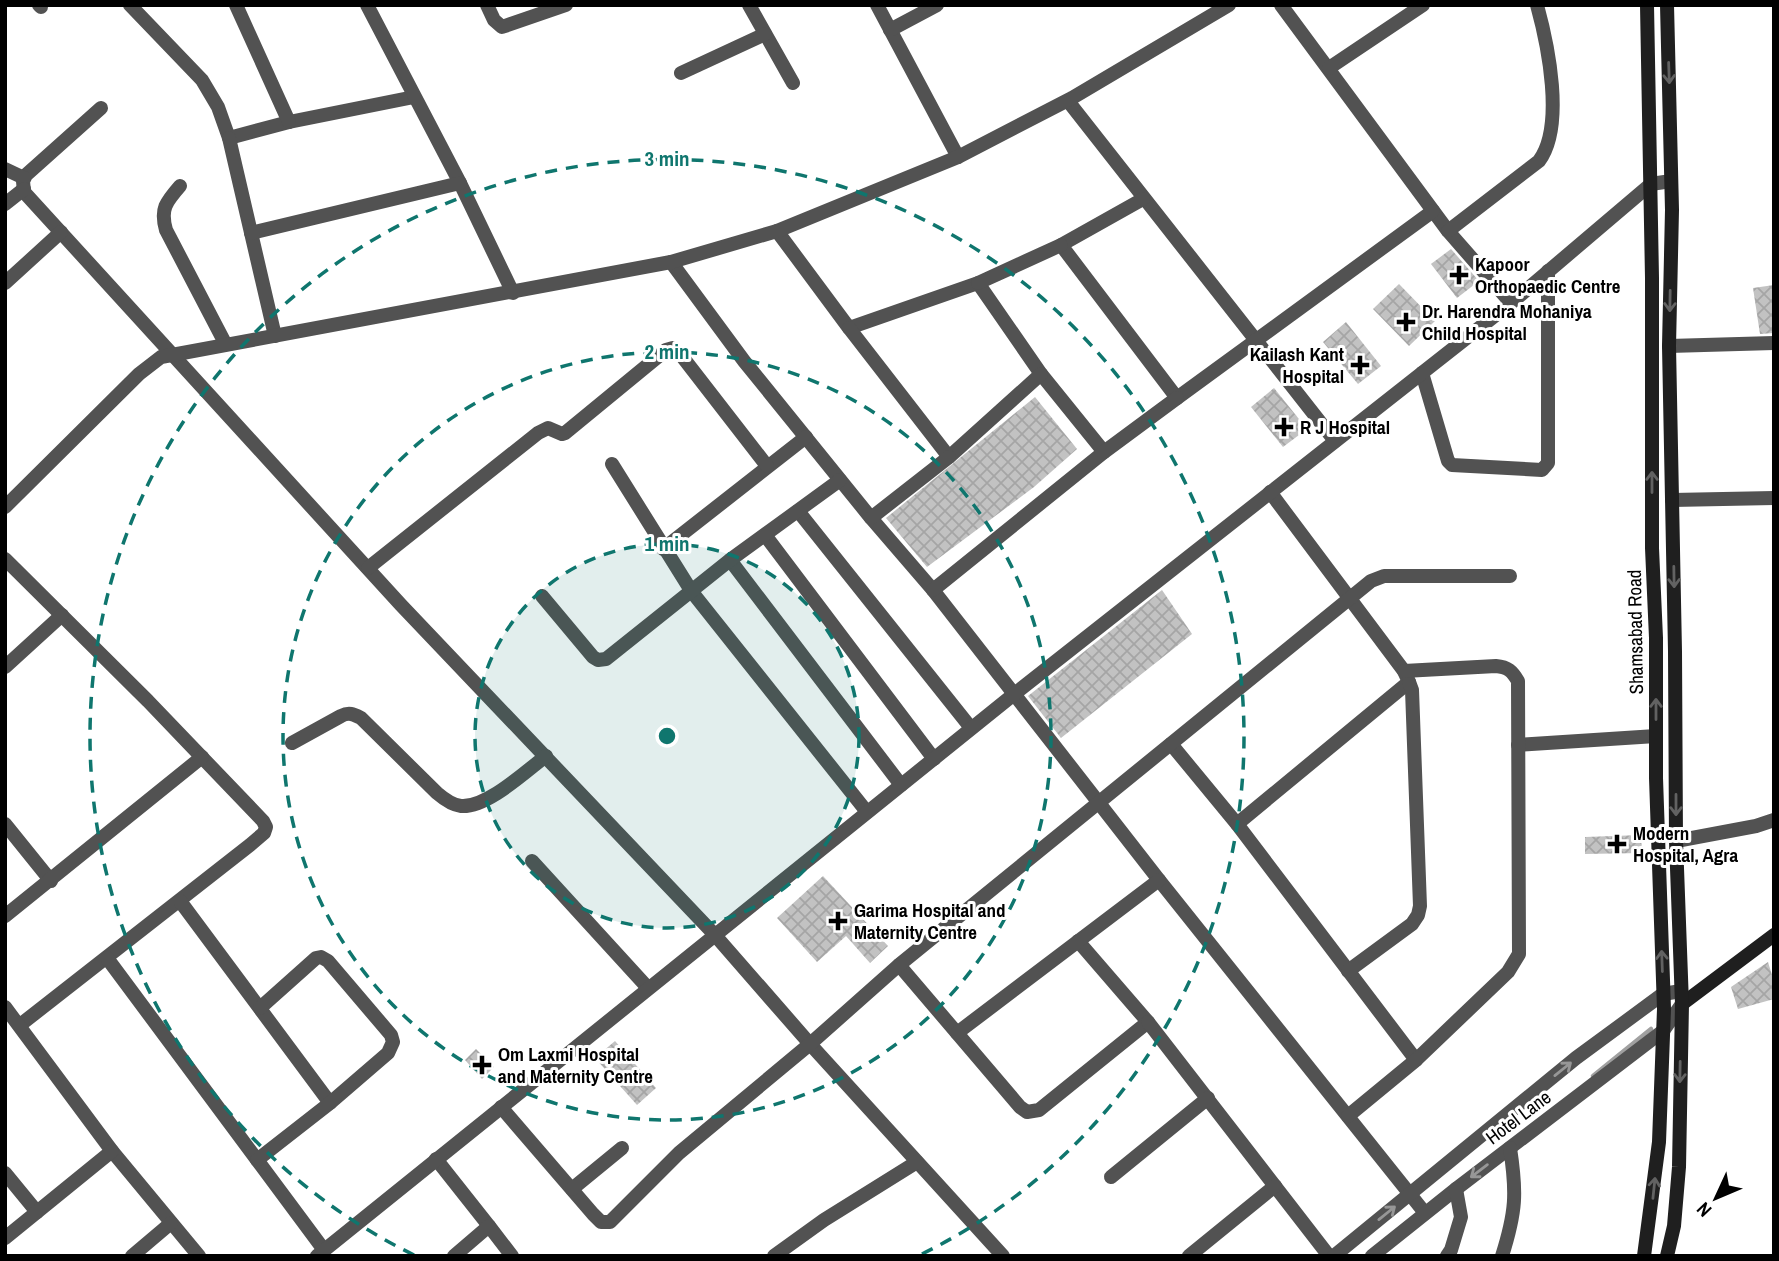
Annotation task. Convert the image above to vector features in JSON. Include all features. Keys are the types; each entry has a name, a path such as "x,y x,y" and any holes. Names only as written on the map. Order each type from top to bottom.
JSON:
{"main road":[{"name":"Shamsabad Road","path":"1644,1256 1659,1142 1664,1031 1652,548 1651,184 1647,5"},
{"name":"Shamsabad Road","path":"1667,5 1671,181 1669,346 1676,841 1681,998 1679,1167 1674,1226 1667,1256"},
{"path":"1681,998 1774,935"}],"street":[{"path":"131,5 202,80 218,107 229,138 275,336"},
{"path":"236,5 289,122"},
{"path":"367,5 460,183 513,293"},
{"path":"487,5 494,20 502,27 566,5"},
{"path":"749,5 793,83"},
{"path":"877,5 958,158"},
{"path":"890,30 937,5"},
{"path":"5,507 139,374 161,357 671,262 777,231 958,158 1068,101 1229,5"},
{"path":"1282,5 1448,231 1511,303"},
{"path":"1328,68 1423,5"},
{"path":"1448,231 1539,160 1546,151 1552,128 1549,50 1537,5"},
{"path":"681,73 765,34"},
{"path":"229,138 289,122 414,97"},
{"path":"1068,101 1335,442"},
{"path":"5,204 101,108"},
{"path":"5,169 24,183 61,232 368,568 714,934 1003,1256"},
{"path":"107,958 257,1160 321,1253 971,728 1511,303 1651,184 1671,181"},
{"path":"251,233 460,183"},
{"path":"180,186 165,203 163,219 166,230 225,343"},
{"path":"849,328 978,283 1061,245 1143,199"},
{"path":"933,590 1104,452 1433,211"},
{"path":"777,231 948,457"},
{"path":"5,283 61,232"},
{"path":"1061,245 1177,398"},
{"path":"671,262 744,361 933,590 1098,803 1418,1203"},
{"path":"1422,373 1448,461 1452,465 1542,470 1546,468 1548,271"},
{"path":"978,283 1041,374 1104,452"},
{"path":"1669,346 1774,343"},
{"path":"368,568 538,433 548,428 562,434 666,350 673,348 767,466"},
{"path":"871,518 948,457 1041,374"},
{"path":"663,549 806,437"},
{"path":"612,464 692,592 867,812"},
{"path":"542,596 593,657 602,660 730,560 840,480"},
{"path":"1270,492 1407,677 1412,703 1420,906 1418,915 1412,924 1348,971"},
{"path":"1672,500 1774,498"},
{"path":"798,511 971,728"},
{"path":"765,535 934,759"},
{"path":"5,559 202,757 266,827 258,838 180,901 20,1025"},
{"path":"730,560 901,785"},
{"path":"501,1107 601,1222 610,1222 678,1153 810,1044 899,965 1371,581 1384,576 1510,576"},
{"path":"5,667 62,615"},
{"path":"1237,824 1407,677 1506,667 1518,681 1518,954 1508,972 1416,1060 1348,1116"},
{"path":"292,743 347,713 354,714 437,793 448,802 461,806 486,800 546,756"},
{"path":"1518,745 1656,736"},
{"path":"1171,744 1237,824 1416,1060"},
{"path":"5,916 202,757"},
{"path":"1676,841 1734,831 1774,820"},
{"path":"5,824 51,881"},
{"path":"532,861 648,988"},
{"path":"957,1033 1159,880"},
{"path":"180,901 330,1103"},
{"path":"1079,941 1148,1022 1332,1256 1418,1203 1576,1058 1664,994 1681,998"},
{"path":"257,1160 330,1103 392,1049 393,1042 391,1035 325,958 321,957 260,1008"},
{"path":"899,965 1020,1107 1033,1112 1039,1110 1148,1022"},
{"name":"Hotel Lane","path":"1372,1256 1418,1203 1456,1189 1664,1031 1681,998"},
{"path":"5,1007 112,1151 199,1256"},
{"path":"1111,1177 1208,1098"},
{"path":"572,1189 622,1148"},
{"path":"1502,1256 1513,1219 1516,1183 1510,1148"},
{"path":"5,1238 112,1151"},
{"path":"436,1159 512,1256"},
{"path":"783,1253 917,1162"},
{"path":"5,1173 37,1212"},
{"path":"1189,1256 1275,1186"},
{"path":"1447,1256 1461,1217 1456,1189"},
{"path":"132,1256 171,1223"},
{"path":"454,1256 489,1226"}],"building":[{"path":"1451,249 1479,281 1457,298 1431,264"},
{"path":"1399,284 1435,321 1409,346 1373,309"},
{"path":"1774,285 1774,333 1760,334 1753,288"},
{"path":"1346,322 1381,366 1358,384 1323,342"},
{"path":"1274,388 1307,429 1283,447 1251,407"},
{"path":"1035,397 1077,449 1034,487 927,567 886,518"},
{"path":"1162,590 1192,634 1061,738 1028,696"},
{"path":"1641,835 1642,853 1585,854 1585,837"},
{"path":"823,876 888,946 870,963 846,936 817,962 777,918"},
{"path":"1768,962 1774,975 1774,999 1738,1009 1731,987"},
{"path":"615,1041 656,1088 637,1105 595,1058"},
{"path":"476,1049 494,1067 482,1079 465,1060"}],"waterway":[{"path":"1593,1076 1651,1029"}],"place":[{"name":"Kapoor Orthopaedic Centre","path":"1459,275"},
{"name":"Dr. Harendra Mohaniya Child Hospital","path":"1406,322"},
{"name":"Kailash Kant Hospital","path":"1360,365"},
{"name":"R J Hospital","path":"1284,427"},
{"name":"Modern Hospital, Agra","path":"1617,844"},
{"name":"Garima Hospital and Maternity Centre","path":"838,921"},
{"name":"Om Laxmi Hospital and Maternity Centre","path":"482,1065"}]}
